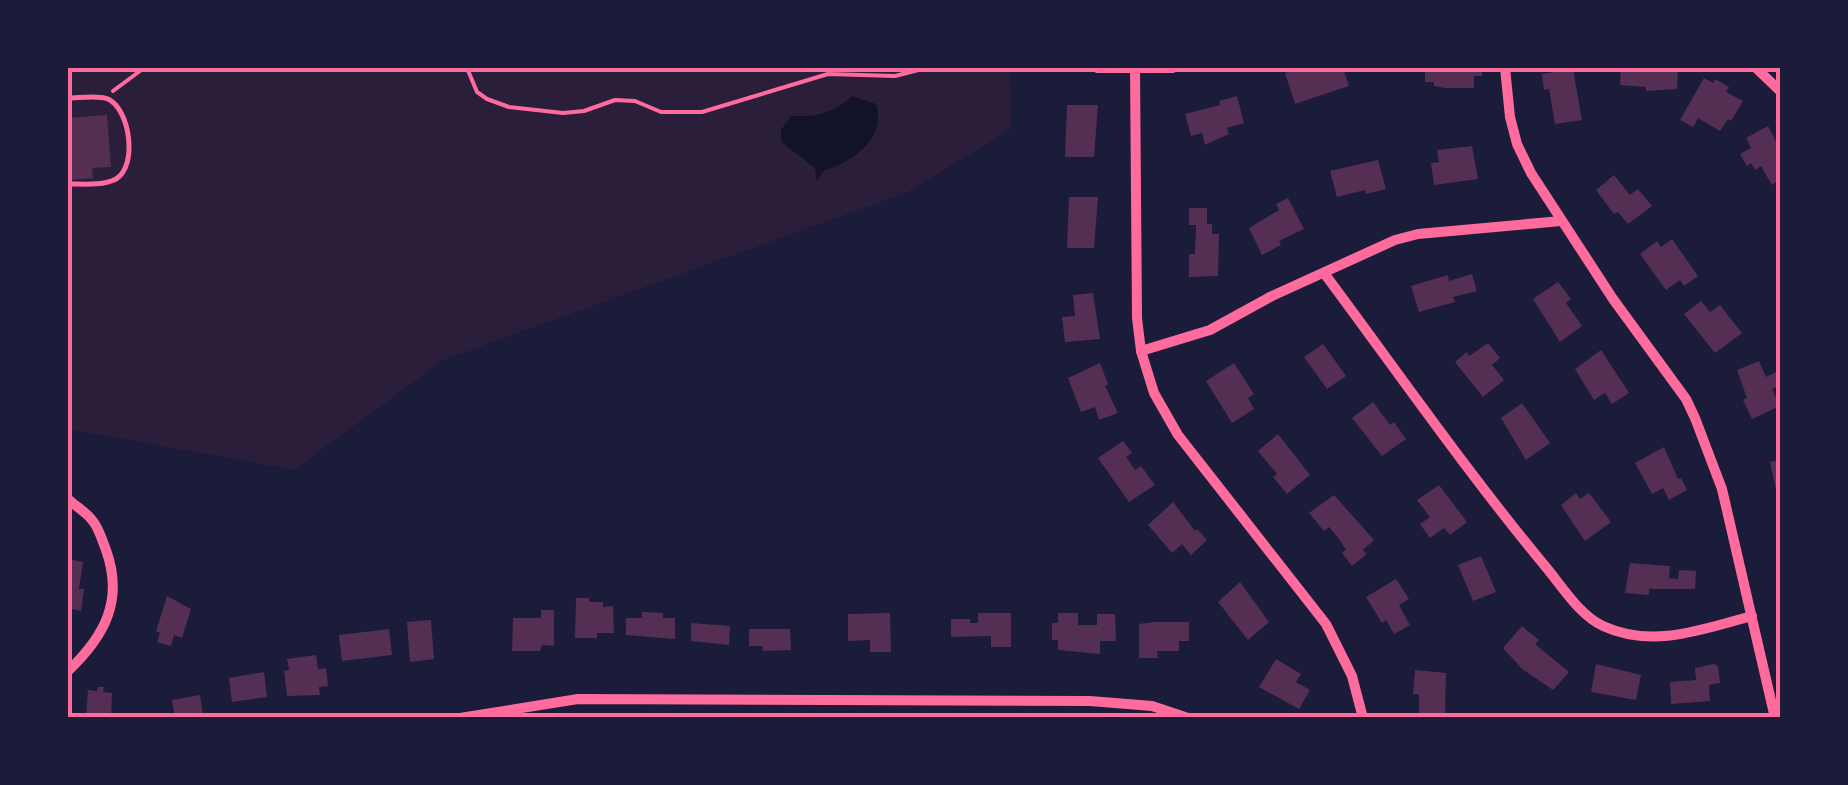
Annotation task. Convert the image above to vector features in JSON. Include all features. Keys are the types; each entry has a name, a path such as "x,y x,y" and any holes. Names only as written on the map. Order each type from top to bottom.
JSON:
{"street":[{"path":"1097,68 1173,68"},
{"path":"1504,68 1517,144 1561,221 1696,418 1722,489 1775,718"},
{"path":"1756,68 1779,87"},
{"path":"1135,69 1136,318 1141,352 1154,392 1178,435 1326,624 1352,676 1363,718"},
{"path":"1141,352 1210,330 1272,296 1396,240 1418,234 1561,221"},
{"path":"1324,272 1525,541 1585,614 1601,626 1634,636 1669,637 1752,616"},
{"path":"68,500 92,520 114,574 105,623 92,648 68,671"},
{"path":"468,717 578,700 1090,702 1152,706 1188,718"}],"lane":[{"path":"68,98 106,98 115,105 126,126 128,149 125,170 115,180 68,184"}],"path":[{"path":"106,98 144,68"},
{"path":"467,68 477,92 486,99 524,110 563,113 584,111 615,100 635,101 661,112 702,112 828,74 895,76 926,68"}],"shaded area":[{"path":"68,68 1010,68 1011,129 908,192 443,360 294,470 68,429"},
{"path":"852,96 876,104 878,117 872,138 845,162 823,171 817,182 815,168 781,142 781,130 791,116 824,113"}],"building":[{"path":"1299,68 1343,68 1349,86 1295,104 1285,73"},
{"path":"1425,68 1482,68 1482,76 1474,76 1474,88 1445,88 1425,82"},
{"path":"1621,68 1678,68 1677,89 1646,91 1646,87 1620,85"},
{"path":"1573,69 1582,120 1555,124 1549,89 1544,90 1542,74"},
{"path":"1704,78 1729,87 1726,92 1743,101 1720,131 1698,118 1693,127 1680,120"},
{"path":"1237,96 1244,123 1227,128 1229,134 1205,145 1202,133 1191,136 1185,114"},
{"path":"1067,105 1098,105 1094,157 1065,157"},
{"path":"107,115 111,167 92,168 93,178 71,180 68,118"},
{"path":"1768,126 1780,149 1780,180 1772,185 1761,166 1755,170 1751,163 1747,166 1740,154 1751,148 1746,138"},
{"path":"1472,146 1478,179 1434,185 1431,163 1439,162 1437,150"},
{"path":"1378,160 1386,189 1337,197 1330,171"},
{"path":"1614,175 1630,195 1638,189 1652,206 1628,224 1618,212 1614,214 1596,190"},
{"path":"1069,197 1098,197 1094,248 1067,248"},
{"path":"1288,198 1304,229 1262,255 1249,228 1279,210 1276,204"},
{"path":"1189,208 1207,208 1207,224 1212,224 1212,234 1219,234 1218,276 1189,277 1189,254 1195,254 1196,225 1189,225"},
{"path":"1672,239 1698,276 1684,286 1680,280 1666,290 1640,254 1657,241 1661,247"},
{"path":"1472,274 1477,291 1419,312 1411,286 1448,275 1449,281"},
{"path":"1558,282 1571,299 1566,303 1582,326 1560,342 1533,299"},
{"path":"1093,293 1100,339 1065,342 1062,317 1075,316 1073,295"},
{"path":"1701,301 1710,312 1720,305 1742,333 1715,353 1684,314"},
{"path":"1488,343 1500,358 1492,365 1504,380 1483,397 1455,362"},
{"path":"1323,344 1346,376 1327,389 1304,357"},
{"path":"1601,350 1629,393 1612,404 1605,393 1594,400 1575,369"},
{"path":"1759,361 1766,377 1776,372 1780,375 1780,385 1772,389 1780,406 1752,419 1743,400 1747,398 1737,370"},
{"path":"1100,363 1108,384 1105,386 1118,413 1099,420 1095,407 1081,412 1068,378"},
{"path":"1234,363 1254,394 1248,398 1254,409 1232,423 1206,381"},
{"path":"1373,402 1406,439 1382,456 1352,418"},
{"path":"1522,403 1550,443 1526,460 1501,418"},
{"path":"1278,434 1310,475 1287,494 1258,451"},
{"path":"1123,441 1132,453 1126,457 1135,470 1141,466 1155,485 1129,502 1098,458"},
{"path":"1664,447 1687,490 1669,500 1663,488 1652,494 1635,463"},
{"path":"1780,460 1780,504 1779,504 1770,462"},
{"path":"1439,485 1467,522 1450,535 1444,528 1430,538 1420,524 1430,517 1417,500"},
{"path":"1576,493 1580,499 1589,493 1611,522 1585,541 1561,505"},
{"path":"1334,495 1374,540 1363,550 1367,554 1352,566 1342,553 1346,550 1339,539 1329,527 1324,531 1309,513"},
{"path":"1173,502 1207,540 1191,555 1182,544 1172,553 1148,525"},
{"path":"1481,556 1496,592 1473,601 1458,565"},
{"path":"68,559 83,562 81,611 68,608"},
{"path":"1630,563 1670,566 1669,578 1678,579 1679,570 1696,571 1695,589 1649,589 1649,595 1625,593"},
{"path":"1396,579 1409,599 1399,605 1410,625 1394,634 1366,597"},
{"path":"1240,582 1269,622 1248,640 1218,602"},
{"path":"167,596 191,609 182,638 174,635 171,646 157,642 160,633 156,631"},
{"path":"576,598 603,602 603,607 613,606 614,633 575,638"},
{"path":"541,610 554,610 554,646 542,645 540,651 512,651 513,618 541,618"},
{"path":"642,612 675,618 675,639 626,635 626,618 642,618"},
{"path":"890,613 891,652 870,652 870,640 848,641 848,614"},
{"path":"978,613 1011,613 1011,647 991,647 991,636 951,637 951,619 978,623"},
{"path":"1058,613 1078,613 1078,625 1097,625 1097,614 1115,614 1116,641 1100,641 1100,654 1058,650 1058,640 1052,640 1052,623 1058,623"},
{"path":"431,620 434,659 410,662 407,622"},
{"path":"1189,622 1189,641 1179,641 1179,651 1157,651 1158,658 1139,658 1139,624"},
{"path":"691,623 730,626 729,645 691,641"},
{"path":"1522,626 1539,640 1535,644 1569,672 1553,690 1522,669 1503,648"},
{"path":"389,629 392,655 342,661 339,635"},
{"path":"749,629 790,629 791,650 763,651 763,646 749,646"},
{"path":"316,655 318,669 326,668 328,686 319,687 320,695 287,696 287,659"},
{"path":"1276,659 1301,674 1296,682 1310,690 1299,709 1259,687"},
{"path":"1596,664 1641,675 1636,700 1591,692"},
{"path":"1718,666 1720,683 1709,685 1710,701 1671,704 1670,682 1696,680 1695,668"},
{"path":"1415,670 1446,673 1445,717 1419,715 1419,694 1413,694"},
{"path":"264,672 267,697 232,702 229,678"},
{"path":"98,687 112,693 111,718 86,718 88,690 97,691"},
{"path":"200,695 203,716 175,718 172,700"}]}
